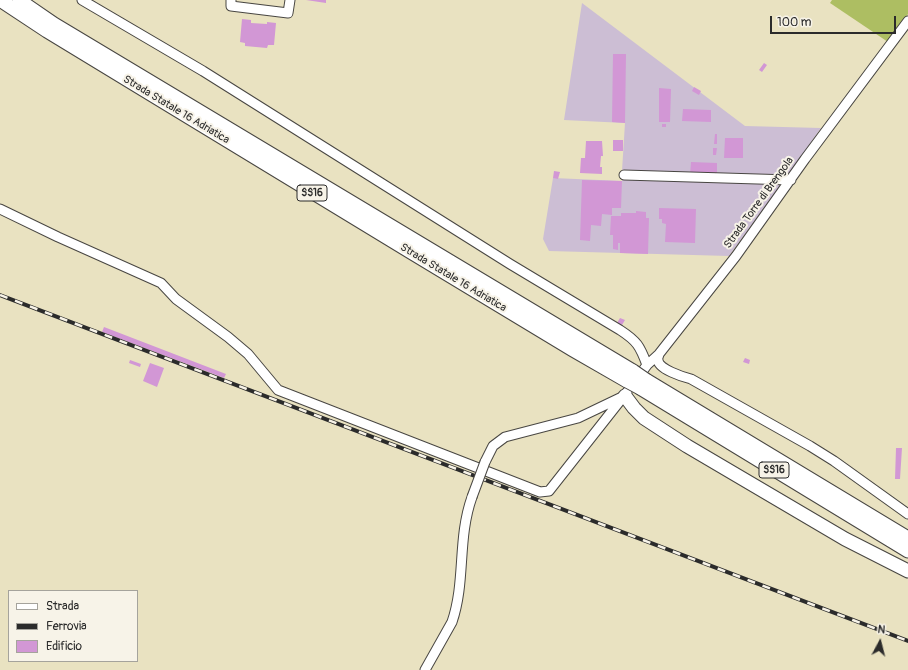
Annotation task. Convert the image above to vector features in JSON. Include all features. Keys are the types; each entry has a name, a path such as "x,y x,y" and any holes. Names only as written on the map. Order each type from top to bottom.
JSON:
{"highway":[{"name":"Strada Statale 16 Adriatica","path":"0,0 47,31 573,350 630,376"},
{"name":"Strada Statale 16 Adriatica","path":"19,0 54,24 643,384 908,551"},
{"name":"Strada Statale 16 Adriatica","path":"643,384 908,538"},
{"path":"625,396 644,418 687,446 845,539 908,571"}],"street":[{"path":"82,0 203,71 510,264 620,330 635,340 642,350 647,365"},
{"path":"231,0 231,6 288,13 290,0"},
{"name":"Strada Torre di Brengola","path":"0,210 161,283 176,299 228,337 248,354 278,390 495,473 540,492 549,491 625,396 647,365 659,354 736,256 908,22"},
{"path":"624,175 791,180"},
{"path":"659,354 659,364 664,368 691,380 810,446 834,461 908,514"},
{"path":"425,670 452,622 455,613 460,591 464,523 485,462 493,446 505,437 578,418 625,396"}],"shaded area":[{"path":"582,3 745,126 821,128 787,177 622,171 625,123 564,120"},
{"path":"622,177 783,182 729,256 549,251 543,239 553,178 622,181"}],"green space":[{"path":"832,0 908,0 908,14 888,42 830,3"}],"building":[{"path":"306,0 326,0 326,3"},
{"path":"242,19 251,20 251,23 276,23 274,45 268,45 267,48 245,46 245,43 240,42"},
{"path":"613,54 626,54 625,123 612,122"},
{"path":"764,63 767,65 762,72 759,70"},
{"path":"694,87 701,91 699,95 692,91"},
{"path":"659,88 671,89 670,122 659,122"},
{"path":"683,109 711,110 711,122 682,121"},
{"path":"662,124 666,124 666,127 662,127"},
{"path":"715,134 717,134 717,144 714,144"},
{"path":"725,138 743,138 743,158 724,158"},
{"path":"613,140 623,140 623,151 613,151"},
{"path":"586,141 602,141 603,156 601,156 600,167 602,167 602,174 580,173 581,158 585,158"},
{"path":"713,148 717,148 716,155 713,155"},
{"path":"691,162 717,163 717,176 690,175"},
{"path":"554,171 560,172 558,179 553,178"},
{"path":"582,180 622,181 621,208 612,208 612,215 602,214 601,226 591,225 590,241 580,240"},
{"path":"659,208 696,209 695,243 665,242 666,224 662,223 662,219 659,219"},
{"path":"636,211 646,212 646,218 649,218 648,254 620,253 620,243 618,243 618,250 613,249 613,235 610,235 611,216 621,216 621,213 636,213"},
{"path":"620,318 625,320 622,325 617,323"},
{"path":"104,327 226,374 224,378 102,332"},
{"path":"745,358 750,360 749,364 743,362"},
{"path":"130,360 141,364 140,367 129,363"},
{"path":"150,363 164,368 157,387 143,381"},
{"path":"896,448 902,448 900,479 895,479"}],"railway":[{"path":"0,295 908,641"}]}
